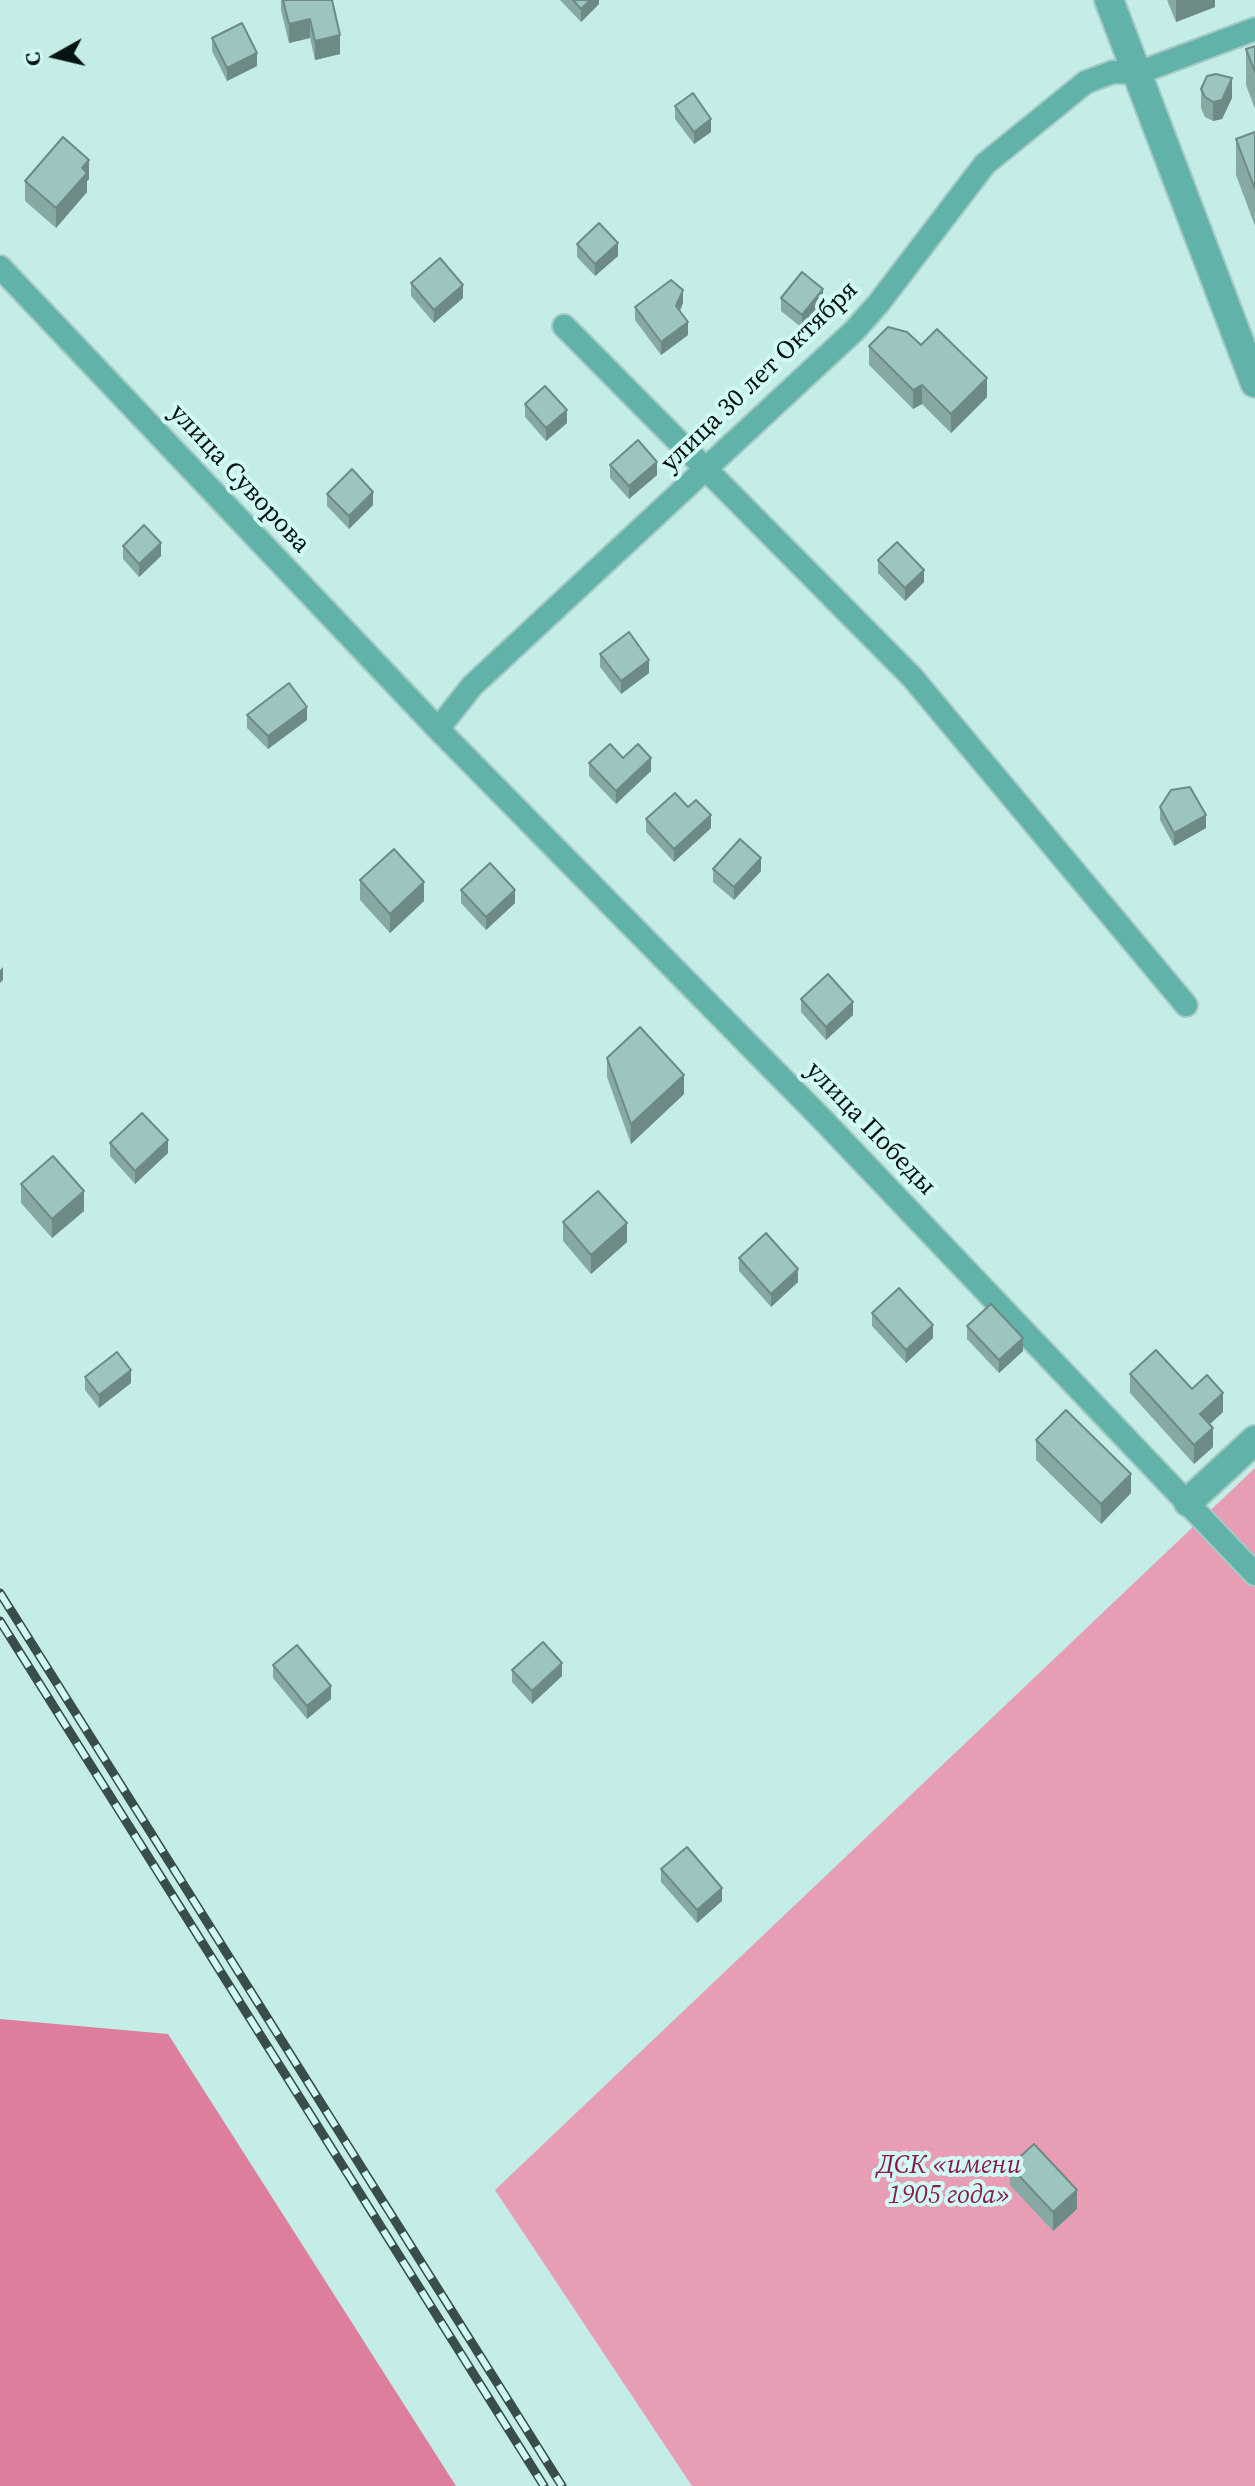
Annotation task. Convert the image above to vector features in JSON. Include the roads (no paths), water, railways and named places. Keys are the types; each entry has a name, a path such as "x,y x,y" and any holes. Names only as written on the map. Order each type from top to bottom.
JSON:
{"street":[{"path":"1109,0 1255,383"},
{"name":"улица 30 лет Октября","path":"438,729 472,686 708,470 878,304 985,164 1086,82 1113,72 1138,73 1255,29"},
{"name":"улица Суворова","path":"0,267 438,729"},
{"path":"564,326 912,677 1186,1005"},
{"name":"улица Победы","path":"438,729 823,1120 1255,1574"},
{"path":"1188,1502 1255,1440"}],"railway":[{"path":"0,1593 562,2486"},
{"path":"0,1621 544,2486"}],"park label":[{"name":"ДСК «имени 1905 года»","path":"949,2181"}]}
